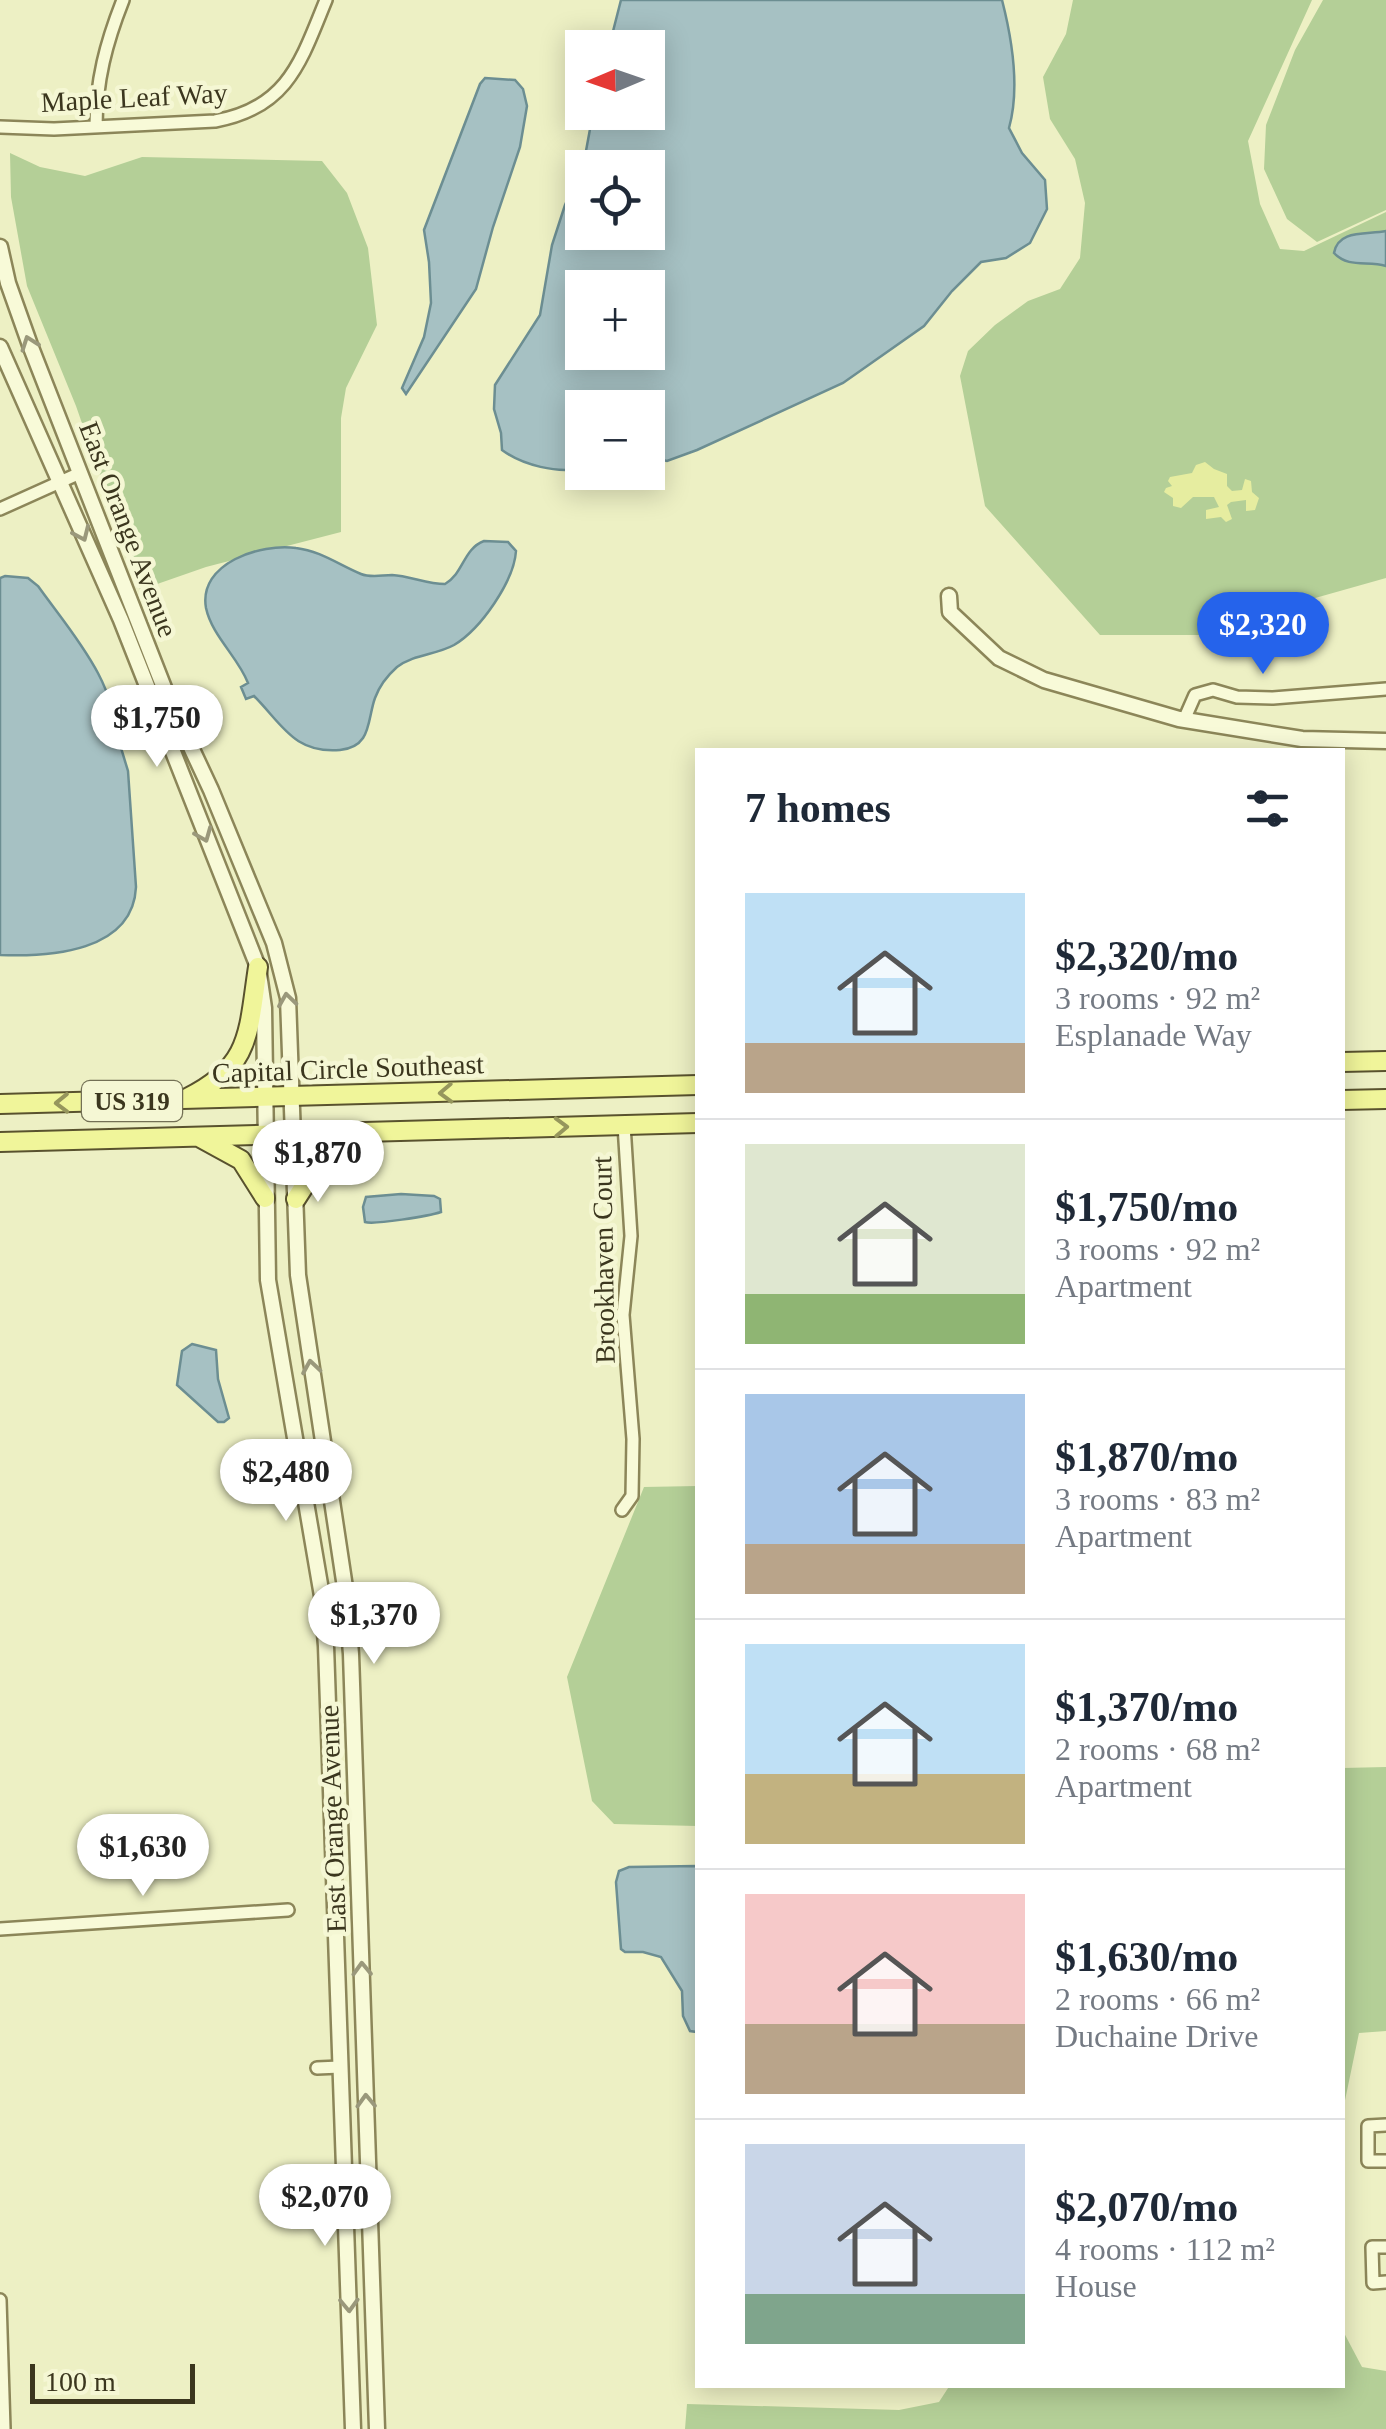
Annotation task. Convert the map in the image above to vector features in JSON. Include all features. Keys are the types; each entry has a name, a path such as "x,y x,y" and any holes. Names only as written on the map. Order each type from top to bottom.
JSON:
{"main road":[{"path":"183,1100 210,1087 235,1064 249,1030 258,968"},
{"path":"1345,1062 1386,1061"},
{"name":"Capital Circle Southeast","path":"0,1104 695,1086"},
{"path":"1345,1100 1386,1098"},
{"name":"US 319","path":"0,1142 695,1122"},
{"path":"296,1199 323,1157 355,1134"},
{"path":"199,1136 241,1160 264,1198"}],"street":[{"path":"96,127 102,58 123,0"},
{"name":"Maple Leaf Way","path":"0,127 96,127 239,117 259,108 287,84 326,0"},
{"name":"East Orange Avenue","path":"0,246 8,283 168,698 274,943 288,998 298,1275 350,1634 378,2429"},
{"name":"East Orange Avenue","path":"0,348 121,620 258,968 264,1008 264,1198 274,1324 324,1613 353,2429"},
{"path":"0,509 80,473"},
{"path":"949,596 950,612 999,658 1044,680 1184,720 1302,739 1386,741"},
{"path":"1184,720 1194,695 1203,691 1252,698 1386,689"},
{"name":"Brookhaven Court","path":"622,1510 632,1496 633,1439 623,1315 630,1236 624,1125"},
{"path":"0,1928 288,1910"},
{"path":"317,2068 365,2066"},
{"path":"1386,2126 1368,2126 1368,2161 1386,2161"},
{"path":"1386,2247 1372,2247 1372,2282 1386,2282"},
{"path":"0,2300 4,2429"}],"shaded area":[{"path":"1073,0 1312,0 1248,141 1260,204 1280,249 1304,251 1386,212 1386,578 1258,614 1208,635 1100,635 985,506 960,376 968,351 1028,301 1060,289 1080,258 1085,203 1075,159 1050,119 1043,77 1066,34"},
{"path":"1323,0 1386,0 1386,210 1317,242 1287,219 1264,169 1266,125 1295,50"},
{"path":"10,153 40,167 85,176 142,157 322,161 347,193 368,248 377,325 346,388 341,418 341,532 206,567 140,590 76,406 27,286 11,197"},
{"path":"695,1486 695,1826 614,1824 592,1801 567,1677 644,1487"},
{"path":"1386,1767 1386,2031 1359,2033 1345,2100 1345,1768"},
{"path":"1345,2335 1362,2367 1386,2371 1386,2429 685,2429 687,2404 899,2410 939,2402 948,2388 1345,2388"}],"sand":[{"path":"1205,462 1227,474 1227,486 1232,491 1242,490 1245,479 1251,481 1252,492 1259,498 1255,510 1246,511 1246,500 1231,502 1227,505 1232,519 1226,522 1221,517 1206,519 1206,510 1219,507 1214,497 1193,497 1181,508 1173,506 1173,498 1164,492 1172,486 1170,477 1192,473 1196,465"}],"water":[{"path":"621,0 1002,0 1013,64 1014,97 1009,128 1022,153 1045,180 1047,209 1030,243 1006,258 981,262 924,326 843,383 697,450 665,461 665,390 565,390 565,470 551,469 502,450 494,409 495,385 540,315 552,245 565,205 565,250 665,250 665,150 586,150 590,130 665,130 665,30 613,30"},
{"path":"485,78 515,80 523,89 527,106 520,147 476,289 406,394 402,388 424,337 431,303 424,230"},
{"path":"1386,231 1386,266 1352,263 1334,253 1341,240 1354,234"},
{"path":"484,541 508,542 516,551 509,576 494,603 475,628 454,645 411,659 394,670 377,694 367,731 350,748 324,750 300,742 254,696 246,699 241,687 248,683 206,608 206,592 222,568 235,559 266,549 305,550 365,575 392,575 445,584"},
{"path":"0,578 28,578 38,586 91,660 110,702 115,745 121,748 128,771 136,887 131,909 121,925 105,938 64,952 0,955"},
{"path":"434,1196 440,1199 441,1212 365,1222 366,1197"},
{"path":"192,1344 216,1350 218,1379 229,1418 224,1422 218,1422 177,1385 182,1351"},
{"path":"695,1866 695,2032 690,2031 683,2016 682,1991 661,1957 621,1949 616,1882 619,1871 629,1867"}]}
